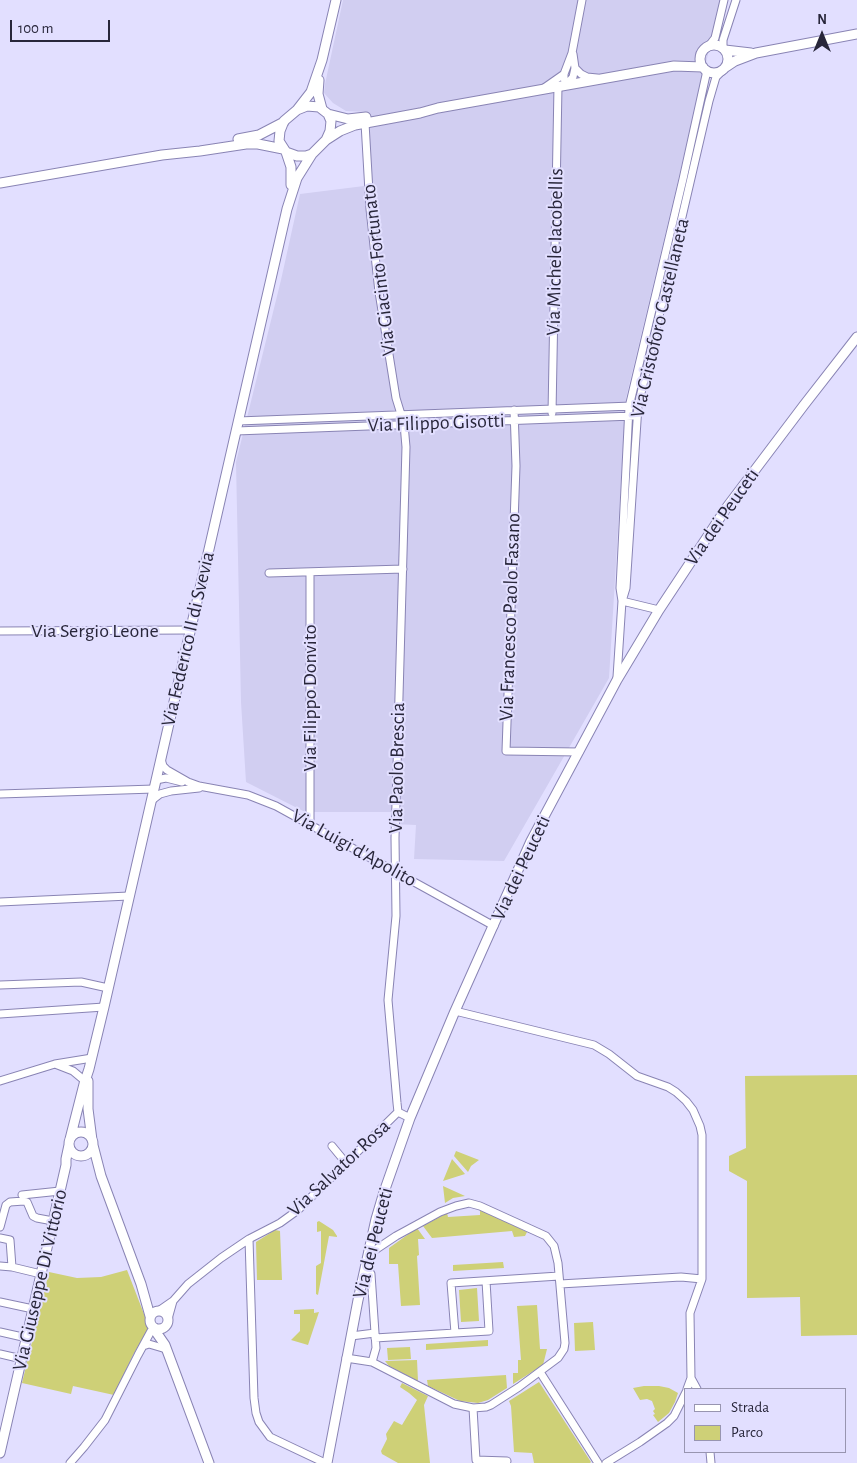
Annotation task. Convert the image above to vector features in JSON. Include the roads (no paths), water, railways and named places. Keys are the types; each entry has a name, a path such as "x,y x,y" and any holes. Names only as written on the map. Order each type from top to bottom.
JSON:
{"main road":[{"path":"326,140 331,125 317,87 336,0"},
{"path":"287,209 297,178 312,154 326,140 346,128 438,108 674,66 704,68 714,73 735,61 756,53 857,34"},
{"path":"674,66 717,46 724,50 756,53"},
{"path":"704,68 700,58 705,50"},
{"path":"724,50 728,59 724,69"},
{"path":"162,155 198,145 254,136 269,130 297,110 311,92 322,60"},
{"path":"297,110 307,106 315,106 325,112 354,119 438,108"},
{"path":"284,121 279,138 291,167 292,176 287,209"},
{"path":"0,183 162,155 252,143 284,150 297,156 312,154"},
{"name":"Via Federico II di Svevia","path":"69,1142 104,1007 287,209"},
{"name":"Via dei Peuceti","path":"326,1463 346,1358 381,1201 410,1118 455,1011 531,841 617,680 659,610 726,508 857,337"},
{"name":"Via Federico II di Svevia","path":"89,1069 88,1109 92,1143 101,1176 145,1297 150,1316"},
{"path":"66,1165 90,1152 92,1143 90,1136 85,1133 73,1135 69,1142 73,1153 81,1156"},
{"name":"Via Giuseppe Di Vittorio","path":"0,1454 66,1165 69,1142"},
{"name":"Via Federico II di Svevia","path":"81,1156 92,1163 101,1176"},
{"path":"145,1297 165,1313 168,1320 165,1347"},
{"path":"159,1310 153,1312 150,1316 150,1324 165,1347 210,1463"},
{"path":"154,1328 166,1326 168,1320"}],"street":[{"path":"544,89 564,74 572,53 582,0"},
{"path":"705,50 715,38 724,0"},
{"path":"724,50 723,40 736,0"},
{"path":"562,86 573,77 575,68 572,53"},
{"path":"575,68 587,77 603,78"},
{"name":"Via Cristoforo Castellaneta","path":"622,601 620,588 628,407 683,179 706,75 704,68"},
{"name":"Via Cristoforo Castellaneta","path":"622,601 626,588 638,406 709,101 716,77 724,69"},
{"name":"Via Michele Iacobellis","path":"552,418 562,86 564,74"},
{"name":"Via Giacinto Fortunato","path":"365,123 370,209 379,292 393,383 404,424"},
{"name":"Via Filippo Gisotti","path":"238,421 638,406"},
{"name":"Via Francesco Paolo Fasano","path":"514,410 516,466 506,751 579,752"},
{"name":"Via Filippo Gisotti","path":"236,431 637,415"},
{"name":"Via Paolo Brescia","path":"398,1112 388,1000 396,916 396,838 406,447 404,424"},
{"path":"269,573 403,569"},
{"name":"Via Filippo Donvito","path":"310,572 310,824"},
{"path":"617,680 622,601 659,610"},
{"name":"Via Sergio Leone","path":"0,632 190,630"},
{"name":"Via Luigi d'Apolito","path":"161,758 163,766 167,770 188,782 256,798 276,806 494,926"},
{"path":"155,784 166,778 178,782 188,782"},
{"path":"0,794 155,784 182,789"},
{"name":"Via Luigi d'Apolito","path":"151,801 160,794 171,790 207,788"},
{"path":"0,902 129,896"},
{"path":"0,985 81,982 108,988"},
{"path":"0,1014 104,1007"},
{"path":"455,1011 594,1046 637,1076 668,1087 676,1092 686,1101 697,1118 702,1135 702,1280 690,1313 691,1378 687,1388"},
{"path":"0,1080 54,1064 92,1058"},
{"path":"54,1064 73,1071 85,1081"},
{"name":"Via Salvator Rosa","path":"159,1310 173,1301 182,1290 222,1258 298,1210 398,1112 410,1118"},
{"path":"332,1146 346,1163"},
{"path":"22,1195 60,1191"},
{"path":"0,1227 6,1205 10,1202 27,1202 33,1216 53,1221"},
{"path":"346,1358 372,1362 454,1404 473,1408 491,1405 540,1372 558,1358 564,1349 556,1251 546,1236 473,1203 456,1206 440,1212 368,1254"},
{"path":"0,1239 10,1240 12,1267"},
{"path":"250,1239 254,1398 259,1422 270,1437 326,1463"},
{"path":"0,1266 41,1274"},
{"path":"366,1266 371,1274 376,1348 372,1362"},
{"path":"455,1333 451,1283 559,1276"},
{"path":"560,1284 680,1277 702,1280"},
{"path":"351,1336 455,1333 489,1330 486,1281"},
{"path":"168,1320 173,1301"},
{"path":"0,1302 33,1310"},
{"path":"70,1463 104,1420 154,1328"},
{"path":"0,1332 27,1338"},
{"path":"143,1346 149,1344 165,1347"},
{"path":"0,1354 22,1359"},
{"path":"540,1372 598,1463"},
{"path":"691,1378 696,1388"},
{"path":"606,1463 667,1424 674,1416 684,1395"},
{"path":"473,1408 476,1460 507,1461"}]}
